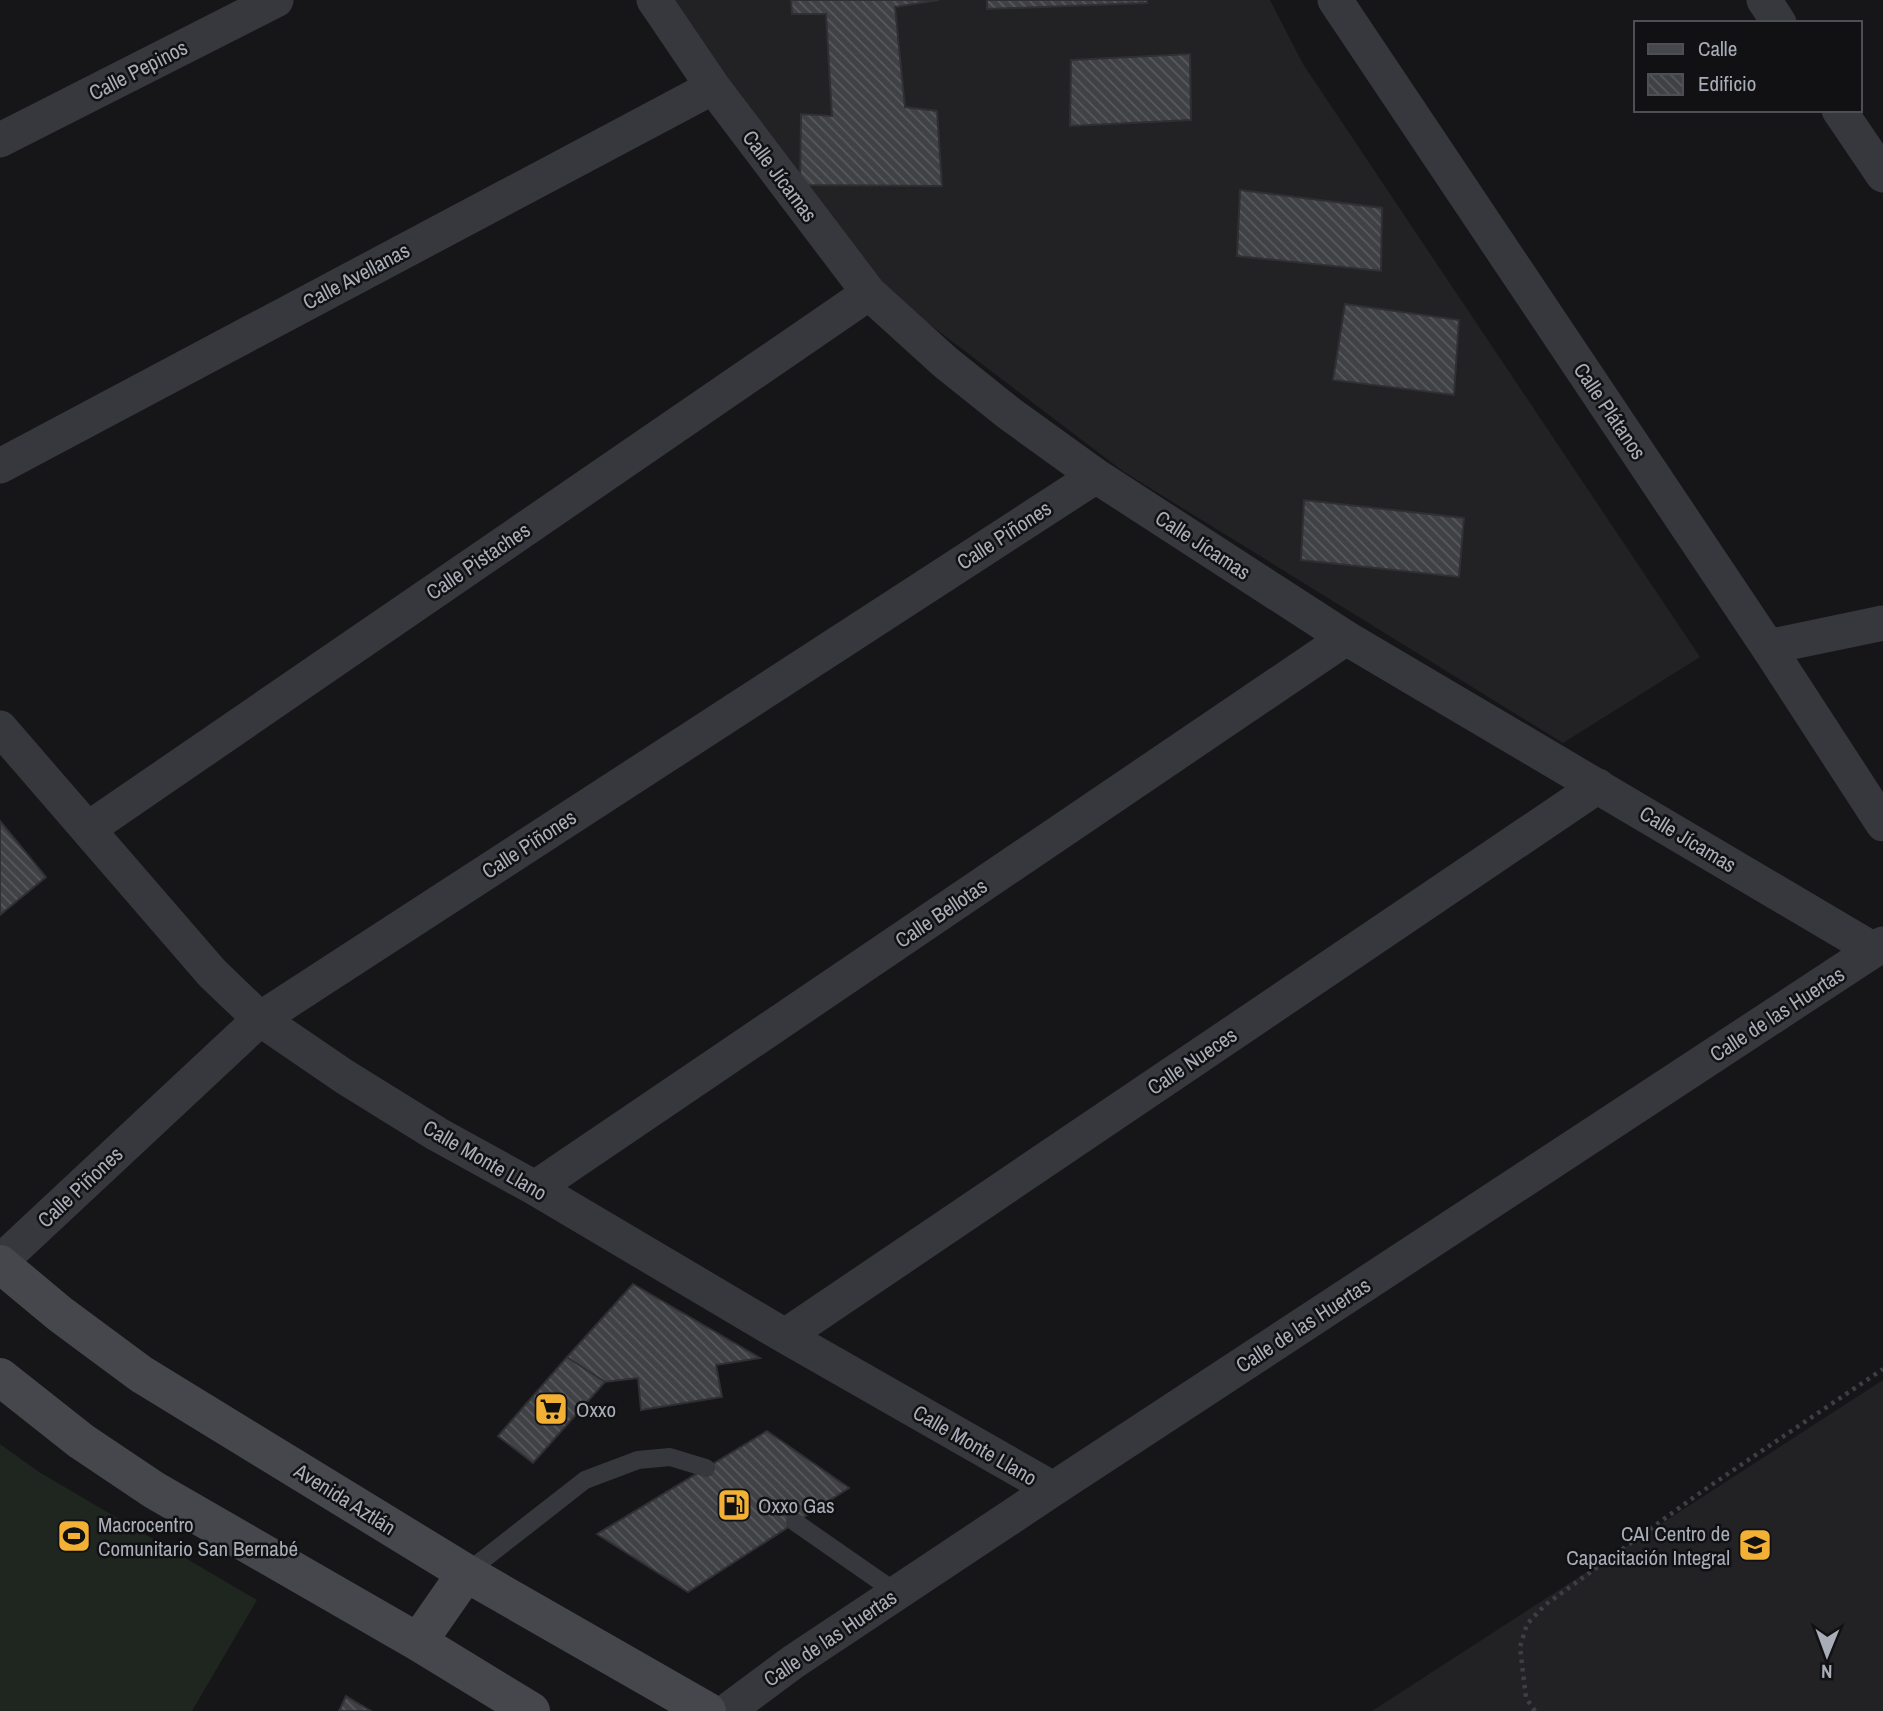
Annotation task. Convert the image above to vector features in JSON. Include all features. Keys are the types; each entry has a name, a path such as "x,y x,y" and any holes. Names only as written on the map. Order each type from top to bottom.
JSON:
{"main road":[{"name":"Avenida Aztlán","path":"0,1263 60,1314 141,1374 466,1573 706,1711"},
{"path":"0,1377 81,1441 154,1490 418,1642 531,1711"},
{"path":"418,1642 466,1573"}],"street":[{"name":"Calle Pepinos","path":"0,140 276,0"},
{"name":"Calle Jícamas","path":"654,0 713,87 869,293 945,362 1010,414 1096,476 1346,638 1878,947"},
{"name":"Calle Plátanos","path":"1335,0 1768,647 1883,824"},
{"path":"1764,0 1778,21"},
{"name":"Calle Avellanas","path":"0,466 713,87"},
{"path":"1840,112 1883,175"},
{"name":"Calle Pistaches","path":"88,829 869,293"},
{"name":"Calle Piñones","path":"0,1263 260,1019 1096,476"},
{"path":"1768,647 1883,623"},
{"name":"Calle Bellotas","path":"535,1188 1346,638"},
{"name":"Calle Monte Llano","path":"0,728 212,973 260,1019 345,1077 437,1134 535,1188 785,1336 1053,1489"},
{"name":"Calle Nueces","path":"785,1336 1598,786"},
{"name":"Calle de las Huertas","path":"727,1711 793,1662 1053,1489 1878,947"}],"lane":[{"path":"466,1573 585,1480 638,1460 670,1457 706,1468"},
{"path":"795,1522 897,1593"}],"path":[{"path":"1535,1711 1526,1698 1520,1647 1528,1624 1545,1605 1704,1490 1883,1369"}],"shaded area":[{"path":"673,0 1270,0 1303,64 1700,657 1563,743 1124,472 878,285 663,7"},
{"name":"CAI Centro de Capacitación Integral","path":"1883,1380 1883,1711 1372,1711"},
{"name":"Macrocentro Comunitario San Bernabé","path":"0,1444 39,1472 257,1600 192,1711 0,1711"}],"building":[{"path":"791,0 939,0 895,7 905,107 937,111 942,186 800,185 801,114 832,116 826,14 792,14"},
{"path":"987,0 1147,0 1147,3 987,9"},
{"path":"1190,54 1191,120 1070,126 1071,60"},
{"path":"1240,190 1382,208 1381,271 1237,256"},
{"path":"1345,304 1459,320 1454,395 1333,380"},
{"path":"1304,500 1464,518 1459,577 1301,560"},
{"path":"0,821 46,877 0,915"},
{"path":"633,1284 760,1358 716,1365 722,1397 641,1410 638,1378 605,1382 567,1357"},
{"name":"Oxxo","path":"567,1357 605,1382 533,1463 498,1436"},
{"name":"Oxxo Gas","path":"767,1431 849,1488 688,1592 597,1534"},
{"path":"346,1696 371,1711 339,1711"}],"place":[{"name":"Oxxo","path":"551,1409"},
{"name":"Oxxo Gas","path":"734,1505"},
{"name":"Macrocentro Comunitario San Bernabé","path":"74,1536"},
{"name":"CAI Centro de Capacitación Integral","path":"1755,1545"}]}
